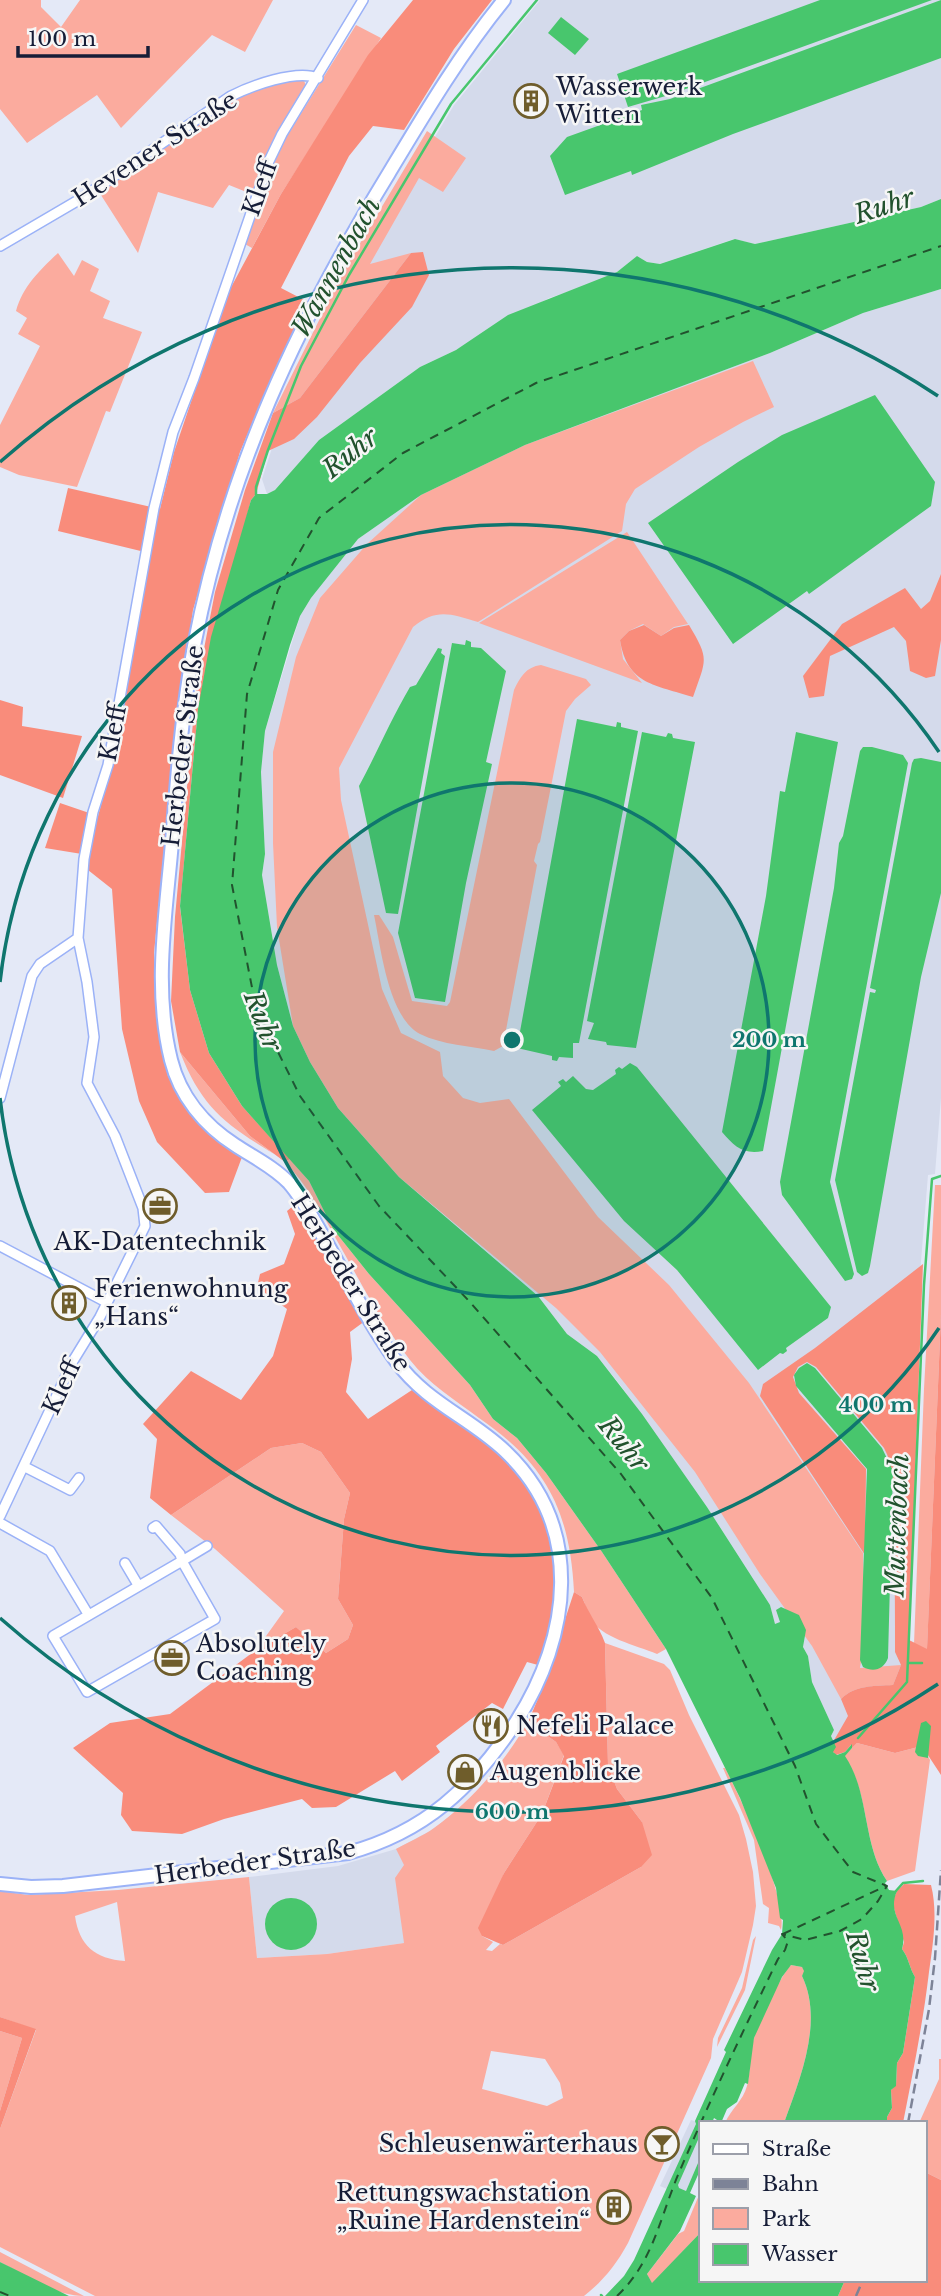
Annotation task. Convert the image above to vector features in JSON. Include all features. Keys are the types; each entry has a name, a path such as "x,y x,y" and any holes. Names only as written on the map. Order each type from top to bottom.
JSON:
{"main road":[{"name":"Herbeder Straße","path":"0,1884 63,1886 348,1853 403,1833 438,1811 464,1788 498,1749 522,1712 556,1630 562,1596 558,1543 550,1518 531,1482 508,1454 418,1387 382,1339 310,1212 289,1184 278,1173 217,1133 197,1111 175,1074 165,1033 162,1003 162,964 179,749 188,685 208,580 245,458 275,383 329,274 436,96 482,27 504,0"}],"street":[{"name":"Kleff","path":"0,1516 73,1361 100,1317 144,1232 145,1220 115,1136 87,1083 94,1037 88,982 78,937 84,859 90,824 108,765 154,508 173,432 269,162 282,134 363,0"},
{"name":"Hevener Straße","path":"0,246 82,198 231,96 299,75 318,78"},
{"path":"0,1098 32,976 40,964 78,937"},
{"path":"2,1251 106,1303"},
{"path":"24,1467 70,1490 79,1478"},
{"path":"0,1523 50,1551 88,1614"},
{"path":"153,1528 156,1526 180,1554 182,1561 215,1619 87,1692 53,1636 88,1614 182,1561 207,1546"},
{"path":"125,1563 138,1585"}],"shaded area":[{"path":"413,0 492,0 454,49 404,130 373,126 349,156 281,288 308,302 240,452 193,610 175,736 154,953 157,1020 168,1076 193,1118 220,1143 242,1157 229,1192 205,1193 157,1142 139,1101 122,1029 112,889 88,870 88,855 45,848 60,803 98,816 112,766 149,553 58,531 68,488 160,509 174,452 228,293 281,194 368,55"},
{"path":"540,0 941,0 941,199 921,207 755,244 734,239 660,264 647,262 637,256 617,272 549,298 420,367 319,440 275,490 267,494 262,479 281,420 357,267 454,105"},
{"path":"423,252 429,275 412,307 360,363 317,417 294,439 268,451 256,494 251,500 198,709 180,907 190,990 209,1053 242,1106 290,1159 285,1162 250,1136 180,1052 171,1001 175,917 196,690 215,592 245,490 273,413 300,398 411,253"},
{"path":"941,289 941,1098 935,1174 928,1175 918,1298 904,1682 833,1742 831,1736 834,1730 812,1682 808,1656 803,1647 806,1630 780,1622 775,1625 770,1605 707,1507 597,1356 567,1334 538,1296 427,1200 293,1026 277,965 262,875 265,854 261,772 265,731 300,616 358,539 421,495 525,445 770,353 863,313"},
{"path":"941,574 941,640 935,676 926,678 910,671 906,641 894,627 830,656 824,696 809,698 803,676 842,624 905,588 921,609 930,601"},
{"path":"644,625 661,636 674,628 689,625 704,660 693,697 655,686 636,675 629,666 620,640 629,631"},
{"path":"0,700 23,707 22,726 82,736 63,798 0,775"},
{"path":"298,1202 365,1321 350,1332 352,1359 346,1392 368,1419 412,1390 484,1442 509,1464 533,1497 550,1537 556,1578 551,1624 538,1665 527,1662 503,1709 492,1703 436,1746 440,1752 402,1781 395,1771 336,1807 312,1808 302,1799 224,1819 182,1834 132,1831 121,1815 123,1793 73,1748 110,1723 170,1714 256,1650 296,1627 326,1653 348,1639 353,1625 338,1599 344,1519 350,1493 321,1452 302,1443 271,1448 171,1515 150,1498 157,1439 143,1424 191,1371 241,1400 273,1356 287,1309 257,1287 260,1274 284,1264 295,1234 287,1211"},
{"path":"923,1264 909,1640 927,1649 941,1314 941,1775 922,1746 895,1753 857,1743 845,1752 836,1755 833,1752 833,1742 848,1716 841,1699 859,1689 893,1685 901,1665 895,1652 894,1484 884,1448 816,1367 807,1362 798,1367 793,1377 799,1393 866,1469 865,1555 760,1396 763,1384 815,1348"},
{"path":"574,1592 582,1597 605,1643 608,1765 617,1789 642,1822 652,1855 641,1867 503,1945 482,1936 478,1928 504,1873 542,1814 564,1756 556,1742 528,1722 543,1687"},
{"path":"478,1794 404,1943 327,1954 257,1958 249,1877 338,1866 396,1849 432,1830"},
{"path":"904,1884 931,1885 934,1928 924,2010 903,2121 887,2121 892,2108 891,2090 896,2085 897,2063 903,2053 915,1977 902,1949 904,1942 892,1902"},
{"path":"0,2017 36,2029 0,2129 0,2111 22,2038 0,2031"},
{"path":"691,2120 697,2122 699,2161 686,2191 660,2186"},
{"path":"927,2173 941,2180 941,2296 838,2296 844,2282 927,2282"}],"green space":[{"path":"0,0 41,0 41,7 61,27 80,0 273,0 245,52 212,35 121,128 97,95 27,143 0,109"},
{"path":"356,25 381,38 281,194 252,248 243,243 273,162"},
{"path":"304,80 306,87 254,195 229,185 213,208 158,192 138,253 99,192 236,98 260,88"},
{"path":"427,131 466,158 443,192 419,178 370,264 411,253 300,398 273,413 343,272"},
{"path":"58,253 74,276 82,260 99,269 90,291 110,301 103,318 142,332 110,412 106,411 77,487 19,475 0,467 0,425 40,346 18,334 27,318 16,311 28,286"},
{"path":"753,361 774,407 699,447 635,489 626,504 622,531 478,622 444,614 429,617 413,627 339,768 341,800 382,989 401,1033 440,1052 443,1076 463,1098 480,1103 509,1099 598,1217 669,1285 749,1383 863,1553 865,1637 860,1668 901,1665 893,1685 859,1689 841,1699 812,1646 760,1574 695,1472 600,1352 556,1308 399,1177 338,1108 310,1062 293,1026 277,927 273,752 296,657 320,598 367,544 421,495 525,445"},
{"path":"627,532 688,624 674,627 661,636 643,624 629,631 620,640 623,659 642,683 479,623"},
{"path":"541,665 586,679 591,685 566,711 534,861 537,865 503,1046 494,1051 438,1041 420,1034 400,1013 383,963 374,915 379,915 393,937 412,1001 447,1006 450,1002 514,690 524,673"},
{"path":"180,1052 250,1136 274,1154 217,1113 197,1087"},
{"path":"290,1159 309,1181 333,1229 369,1274 470,1385 493,1419 517,1438 546,1473 666,1649 657,1654 610,1636 595,1625 582,1597 574,1592 572,1563 560,1513 537,1472 522,1453 502,1435 417,1369 380,1316 313,1198 285,1162"},
{"path":"935,1185 941,1185 941,1314 927,1650 914,1644"},
{"path":"302,1443 321,1452 350,1493 344,1519 338,1599 353,1625 348,1639 326,1653 296,1627 256,1650 284,1611 215,1549 171,1515 271,1448"},
{"path":"605,1643 664,1664 670,1670 689,1715 739,1815 753,1872 756,1906 742,1972 713,2039 711,2058 628,2243 609,2272 584,2296 95,2296 0,2247 0,2129 36,2030 0,2017 0,1891 28,1895 118,1890 249,1877 257,1958 327,1954 404,1943 395,1878 404,1865 396,1849 430,1831 475,1793 509,1752 528,1722 556,1742 564,1755 542,1814 504,1873 482,1936 493,1942 486,1950 492,1951 500,1944 503,1945 641,1867 642,1822 617,1789 608,1765","holes":["117,1902 125,1961 105,1957 90,1949 80,1935 75,1916","491,2051 545,2059 560,2083 563,2098 547,2106 482,2089"]},
{"path":"857,1743 895,1753 922,1746 930,1760 915,1871 887,1881 873,1851 858,1786 844,1756"},
{"path":"723,1768 741,1802 771,1873 781,1915 781,1930 779,1926 768,1923 769,1908 763,1904 754,1840"},
{"path":"756,1936 745,1990 717,2047 718,2038 742,1988"},
{"path":"791,1965 802,1967 805,1971 802,1976 811,2012 803,2069 785,2121 726,2121 745,2091 752,2044 776,1988"},
{"path":"0,2031 22,2038 0,2111"},
{"path":"941,2059 941,2180 927,2173 927,2121 920,2121 939,2079"},
{"path":"699,2195 699,2234 652,2284 647,2274 678,2234 684,2231"},
{"path":"0,2252 84,2296 62,2293 30,2278 0,2262"}],"water":[{"path":"820,0 932,0 669,95 628,107 617,74"},
{"path":"941,0 941,58 733,134 632,175 631,171 565,195 550,156 567,137 642,110 641,105 670,99"},
{"path":"561,17 589,39 575,55 548,33"},
{"name":"Ruhr","path":"941,199 941,289 863,313 770,353 525,445 421,495 358,539 300,616 265,731 261,772 265,854 262,875 277,965 293,1026 310,1062 338,1108 399,1177 538,1296 567,1334 597,1356 642,1414 707,1507 770,1605 775,1624 780,1622 776,1610 781,1607 799,1615 806,1630 803,1647 808,1656 812,1682 834,1730 831,1736 836,1747 833,1752 837,1755 845,1752 852,1744 845,1756 859,1786 873,1851 889,1890 897,1891 894,1907 903,1933 902,1949 915,1977 903,2053 897,2063 896,2086 891,2090 892,2108 887,2121 785,2121 803,2069 811,2012 802,1976 804,1971 802,1967 791,1965 782,1977 754,2038 748,2084 745,2083 737,2102 727,2109 722,2121 714,2118 713,2121 699,2121 699,2138 678,2185 686,2191 699,2161 699,2173 690,2193 696,2196 680,2231 647,2274 652,2283 699,2234 699,2282 844,2282 838,2296 605,2296 624,2276 634,2260 696,2124 726,2052 724,2050 782,1934 783,1920 780,1918 776,1888 740,1798 666,1649 602,1552 546,1473 517,1438 493,1419 470,1385 369,1274 333,1229 309,1181 242,1106 209,1053 190,990 180,906 198,709 211,637 251,500 256,494 267,494 275,490 319,440 420,367 456,350 508,315 617,272 637,256 647,262 660,264 735,239 755,244 921,207"},
{"path":"875,395 935,482 931,506 809,594 807,591 733,644 648,523 782,435"},
{"path":"466,640 471,642 471,647 481,648 506,671 486,762 492,764 466,883 445,1002 415,998 398,933 452,643 465,645"},
{"path":"438,648 442,649 441,653 445,656 398,914 386,913 359,786 410,687 416,685"},
{"path":"577,719 616,727 617,722 621,723 621,727 638,731 579,1043 573,1043 573,1058 559,1057 557,1061 552,1060 552,1056 517,1048"},
{"path":"642,732 666,737 668,733 672,734 673,738 695,742 636,1048 607,1045 606,1042 588,1039 594,1023 587,1021"},
{"path":"796,732 838,742 763,1151 750,1152 735,1145 722,1132 766,896 780,791 785,792"},
{"path":"863,747 903,755 908,763 830,1182 854,1274 852,1279 845,1281 782,1195 780,1182 834,888 839,843 843,836"},
{"path":"914,759 941,762 941,893 921,977 870,1266 868,1273 862,1276 857,1272 835,1180 870,992 875,993 876,990 870,988 912,763"},
{"path":"630,1063 637,1067 831,1307 828,1318 758,1370 677,1270 624,1221 532,1110 561,1086 558,1082 563,1079 566,1082 573,1076 586,1089 593,1090 616,1074 615,1070 619,1067 622,1069"},
{"path":"807,1363 815,1368 882,1448 893,1471 888,1658 884,1665 875,1670 863,1667 860,1660 867,1469 796,1386 794,1375"},
{"path":"926,1721 931,1726 928,1758 918,1756 915,1752 921,1723"},
{"path":"291,1898 301,1900 309,1906 315,1914 315,1934 309,1942 301,1948 291,1950 281,1948 273,1942 267,1934 265,1924 267,1914 273,1906 281,1900"},
{"path":"0,2262 69,2296 0,2296"}],"waterway":[{"name":"Wannenbach","path":"256,495 268,450 301,366 349,275 451,104 537,0"},
{"name":"Muttenbach","path":"858,1738 907,1682 924,1285 932,1179 941,1176"},
{"path":"909,1663 922,1663"},
{"path":"895,1892 903,1883 923,1881"}],"ferry route":[{"path":"702,2121 740,2037 785,1950 788,1941 782,1934 805,1940 840,1931 862,1919 887,1886 853,1872 816,1824 795,1766 712,1598 621,1474 469,1301 379,1206 300,1096 256,1008 232,885 247,694 278,590 319,518 403,453 536,383 941,246"},
{"path":"783,1934 886,1886"},
{"path":"617,2296 630,2282 648,2252 699,2128"},
{"path":"0,2292 10,2296"}],"railway":[{"path":"908,2121 929,2009 941,1870"},
{"path":"856,2296 862,2282"}],"place":[{"name":"Wasserwerk Witten","path":"531,101"},
{"name":"AK-Datentechnik","path":"160,1206"},
{"name":"Ferienwohnung „Hans“","path":"69,1303"},
{"name":"Absolutely Coaching","path":"172,1658"},
{"name":"Nefeli Palace","path":"491,1726"},
{"name":"Augenblicke","path":"465,1772"},
{"name":"Schleusenwärterhaus","path":"662,2144"},
{"name":"Rettungswachstation „Ruine Hardenstein“","path":"614,2207"}]}
